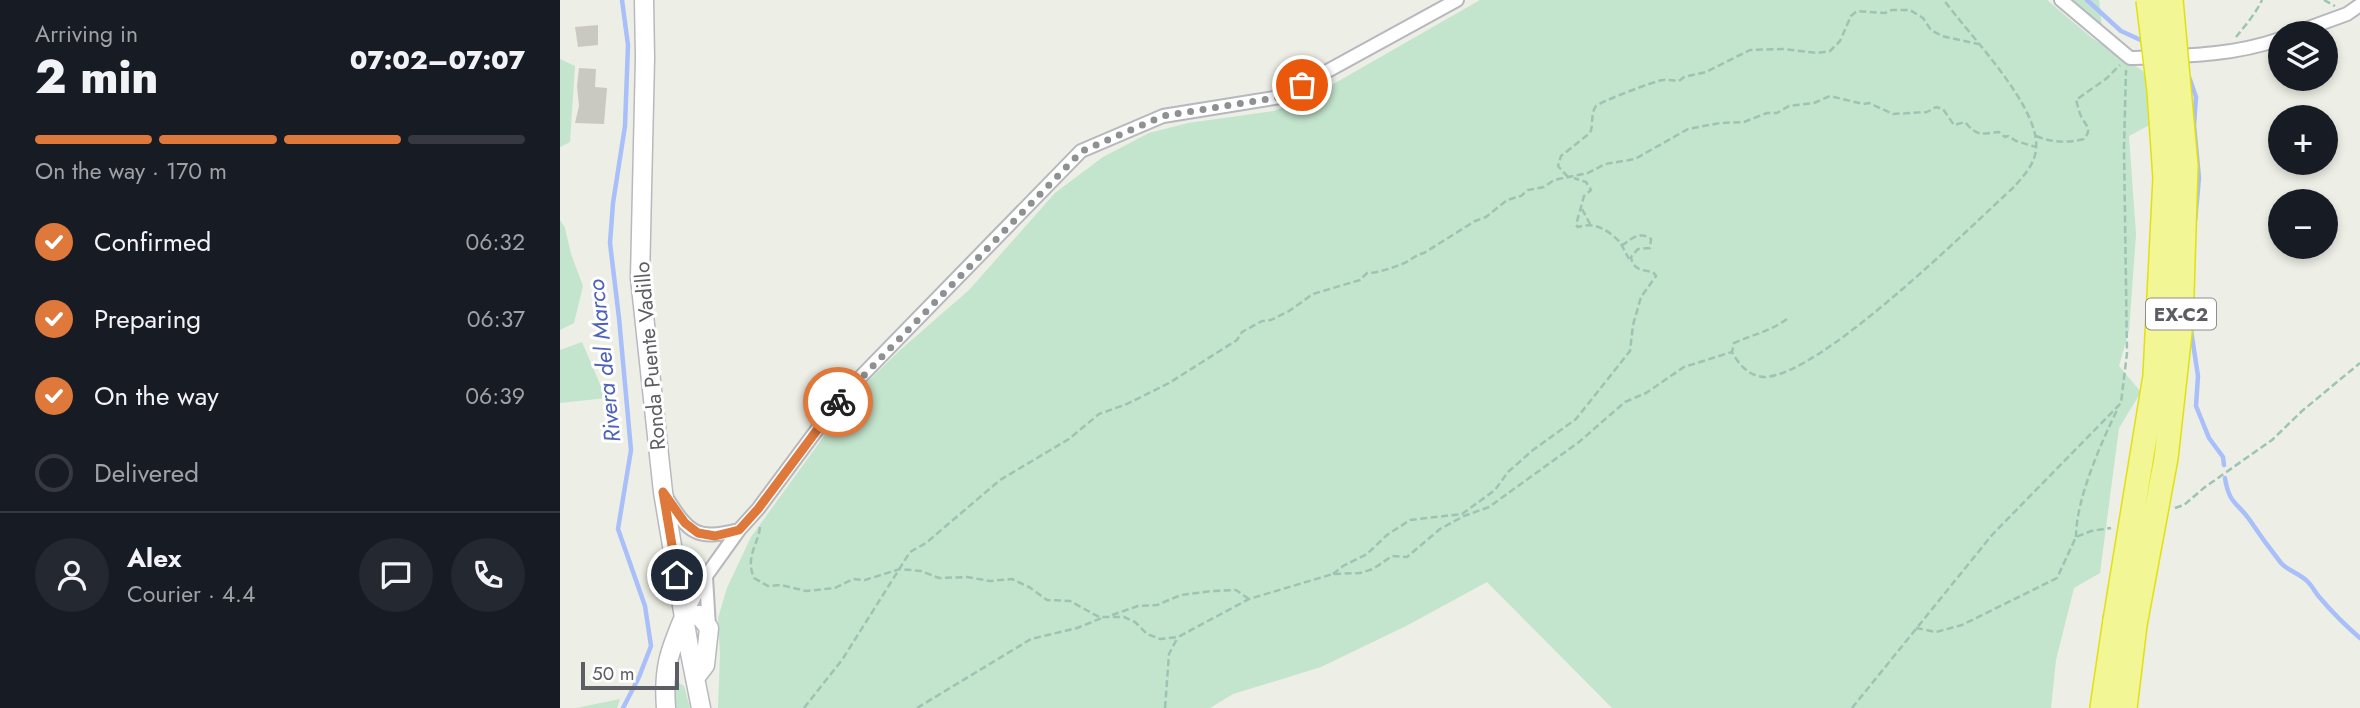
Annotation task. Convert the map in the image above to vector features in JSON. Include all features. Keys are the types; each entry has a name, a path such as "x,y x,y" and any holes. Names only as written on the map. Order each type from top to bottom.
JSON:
{"highway":[{"name":"EX-C2","path":"2125,708 2125,623 2155,376 2165,178 2159,90 2148,0"},
{"name":"EX-C2","path":"2102,708 2166,458 2181,323 2186,166 2171,0"}],"main road":[{"name":"Ronda Puente Vadillo","path":"644,0 640,278 663,492 684,617 680,672 701,708"},
{"path":"666,708 665,687 680,672 705,665 709,628 699,615 684,617 680,672"}],"street":[{"path":"684,617 706,576 842,396 1082,151 1163,116 1280,97 1457,0"},
{"path":"2062,0 2130,58 2202,55 2268,43"},
{"path":"2328,21 2347,14 2360,5"},
{"path":"663,492 685,523 698,533 715,536 739,530"},
{"path":"706,576 709,628"}],"path":[{"path":"1787,319 1772,330 1753,334 1734,343 1732,352 1739,364 1752,374 1765,377 1789,372 1833,346 2015,186 2027,172 2036,147 2036,136 2015,93 1944,0"},
{"path":"2225,51 2228,43 2238,36 2249,17 2258,10 2262,0"},
{"path":"1572,178 1562,171 1559,161 1561,156 1590,132 1592,113 1601,103 1666,79 1679,81 1684,77 1702,74 1750,50 1783,49 1817,53 1830,51 1840,41 1851,16 1857,11 1885,13 1910,10 1923,18 1931,30 1942,36 1978,44"},
{"path":"2036,136 2049,141 2073,142 2084,139 2089,127 2082,119 2076,100 2126,62 2124,148 2127,353 2121,403 2096,459 2083,499 2076,537"},
{"path":"1572,178 1605,164 1635,159 1688,129 1744,122 1767,113 1776,113 1789,106 1814,103 1830,96 1869,103 1893,114 1927,112 1936,107 1943,109 1954,125 1965,122 1971,130 1984,136 1999,132 2004,137 2008,136 2036,147"},
{"path":"804,708 850,648 913,549 926,544 992,486 1069,439 1100,414 1169,383 1237,340 1242,332 1289,311 1312,295 1360,280 1367,273 1377,273 1424,253 1486,217 1507,200 1521,196 1528,190 1544,187 1554,180 1581,178 1591,190 1584,196 1576,225 1578,227 1590,223"},
{"path":"1333,574 1367,554 1387,535 1410,520 1462,514 1495,490 1508,472 1533,450 1576,419 1630,351 1633,325 1641,297 1656,276 1653,272 1636,269 1621,244 1610,233 1590,223 1582,209"},
{"path":"1621,244 1639,235 1651,239 1650,248 1633,252 1632,263"},
{"path":"757,511 761,529 754,545 752,572 754,578 768,586 781,584 806,591 835,588 853,579 865,580 900,569 921,571 939,578 990,581 1012,579 1047,600 1070,601 1095,616 1124,617 1155,639 1178,637 1249,599 1333,574 1360,573 1373,569 1392,556 1407,557 1440,529 1489,507 1579,442 1625,402 1646,393 1684,367 1732,352"},
{"path":"1852,708 1992,534 2121,403"},
{"path":"917,708 1031,639 1077,628 1138,606 1157,605 1181,595 1236,590 1249,599"},
{"path":"1165,708 1169,654 1178,637"}],"green space":[{"path":"1480,0 2047,0 2092,38 2143,71 2152,91 2155,122 2129,136 2136,235 2129,330 2119,366 2141,392 2119,428 2100,573 2074,588 2056,660 2051,708 1612,708 1487,582 1406,626 1321,667 1233,694 1210,708 718,708 718,618 727,588 751,537 853,396 899,351 969,290 1055,193 1103,157 1149,133 1188,123 1274,111 1309,98"},
{"path":"2068,0 2099,0 2102,28"},
{"path":"560,59 575,66 570,142 560,147"},
{"path":"560,220 583,286 574,323 560,330"},
{"path":"582,342 606,398 560,403 560,350"},
{"path":"676,681 684,686 690,708 673,708 673,683"},
{"path":"620,699 617,708 576,708"}],"building":[{"path":"598,25 598,45 578,47 575,27"},
{"path":"579,68 596,69 595,87 607,88 604,124 575,123 579,106"}],"waterway":[{"name":"Rivera del Marco","path":"622,0 628,45 625,126 613,203 610,243 631,450 618,529 645,606 651,646 623,708"},
{"path":"2087,0 2121,31 2145,42"},
{"path":"2189,77 2196,97 2194,125 2199,178 2195,221"},
{"path":"2191,330 2198,376 2196,406 2209,438 2223,457 2224,465"},
{"path":"2225,478 2231,498 2281,563 2305,579 2330,609 2360,638"}],"way so far":[{"path":"838,402 1082,151 1163,116 1280,97 1302,85"}],"route":[{"path":"677,575 663,492 685,523 698,533 715,536 739,530 758,509 838,402"}]}
